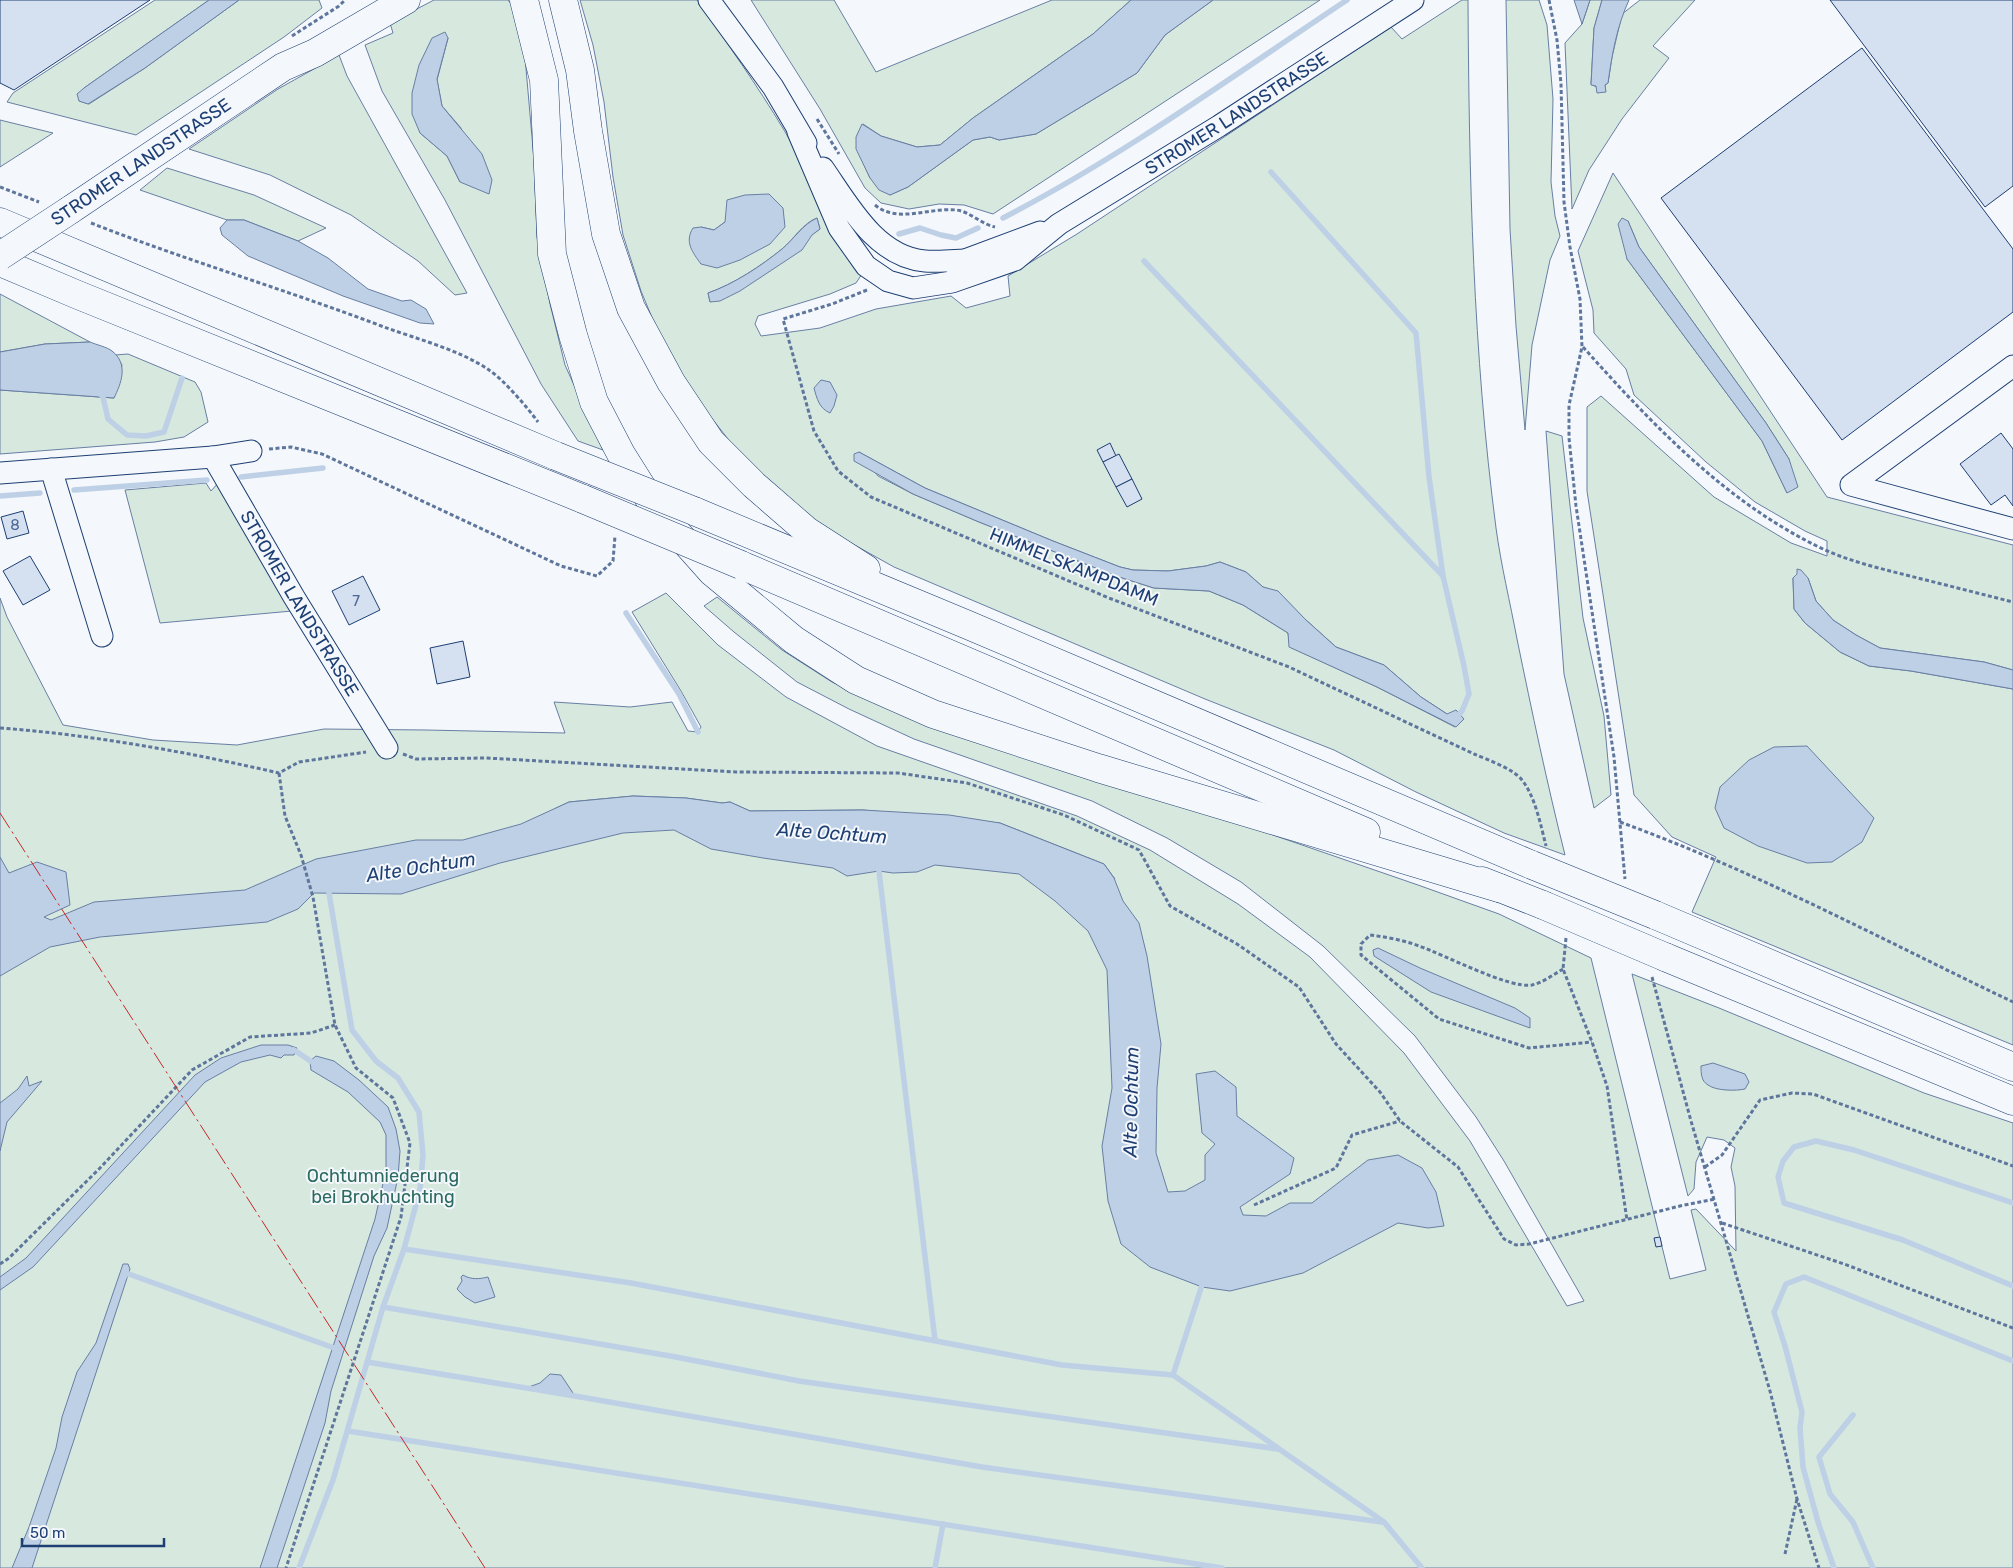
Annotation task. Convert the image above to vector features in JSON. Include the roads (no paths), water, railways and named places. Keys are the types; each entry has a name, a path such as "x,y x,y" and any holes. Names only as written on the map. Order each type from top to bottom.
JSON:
{"main road":[{"name":"STROMER LANDSTRASSE","path":"0,256 283,67 310,41 363,6 406,0"},
{"path":"524,0 544,80 552,254 573,335 594,402 621,454 655,508 712,572 794,640 856,680 933,714 1098,768 1499,888"},
{"path":"563,0 580,70 588,131 606,234 631,308 671,382 711,442 754,485 807,531 861,566 968,626"},
{"path":"0,222 556,456 694,511 968,626 1539,856 1655,915 2013,1067"},
{"path":"0,262 78,296 583,499 1499,888 2013,1102"}],"street":[{"name":"STROMER LANDSTRASSE","path":"709,0 773,87 798,132 859,220 885,245 904,256 924,261 967,260"},
{"name":"STROMER LANDSTRASSE","path":"798,132 839,228 866,266 888,281 913,288 952,282 1015,260 1059,224 1219,126 1413,0"},
{"name":"STROMER LANDSTRASSE","path":"888,281 927,273 967,260 1059,224"},
{"path":"2013,366 1851,485 2013,529"},
{"path":"0,473 212,457 251,451"},
{"name":"STROMER LANDSTRASSE","path":"212,457 386,748"},
{"path":"51,469 102,636"}],"water":[{"path":"209,0 239,0 145,68 88,104 79,101 77,94 84,88"},
{"path":"1131,0 1213,0 1165,35 1137,73 1036,134 999,140 990,137 973,140 908,187 890,195 879,190 870,178 856,149 856,137 862,124 881,136 917,147 940,145 973,118 1093,34"},
{"path":"1574,0 1590,0 1582,24"},
{"path":"1602,0 1629,0 1615,40 1608,83 1605,85 1606,92 1597,93 1596,86 1591,85 1594,28"},
{"path":"445,32 448,38 437,79 442,106 482,154 492,180 489,194 460,182 447,156 420,133 412,114 412,93 419,65 432,38"},
{"path":"769,194 783,208 785,227 770,244 740,260 717,268 701,264 689,243 690,233 693,228 701,227 714,230 725,222 727,200 745,195"},
{"path":"817,218 820,229 812,235 802,250 740,291 720,301 710,302 708,293 728,285 756,268 782,249 803,228"},
{"path":"1622,218 1628,221 1639,247 1766,423 1789,459 1798,487 1787,493 1762,441 1627,259 1618,224"},
{"path":"227,220 244,220 298,241 328,258 368,289 402,301 411,300 426,309 434,324 420,323 343,296 248,256 222,235 220,228"},
{"path":"90,342 110,350 117,356 120,362 122,368 121,380 114,398 0,390 0,352 45,344"},
{"path":"821,380 830,382 837,395 830,413 821,406 815,392 814,388"},
{"path":"859,452 925,488 1120,567 1133,570 1168,571 1206,566 1220,562 1246,572 1263,587 1278,591 1336,647 1384,665 1421,697 1447,714 1456,710 1464,719 1456,727 1377,687 1289,647 1288,633 1243,605 1209,591 1154,588 1116,576 913,494 854,461 854,454"},
{"path":"1797,569 1801,570 1808,578 1816,601 1833,620 1856,635 1880,648 1984,662 2013,670 2013,689 1911,671 1869,666 1840,652 1805,623 1794,609 1793,578 1797,574"},
{"path":"1807,746 1874,818 1862,842 1832,862 1807,863 1758,846 1724,828 1715,808 1720,787 1749,760 1774,747"},
{"name":"Alte Ochtum","path":"633,796 730,802 750,811 863,810 949,815 1000,823 1104,864 1114,878 1123,901 1139,923 1147,956 1161,1044 1157,1088 1156,1153 1168,1192 1185,1191 1205,1180 1205,1155 1215,1144 1202,1133 1196,1074 1215,1071 1236,1087 1237,1116 1294,1158 1290,1174 1240,1207 1243,1215 1266,1216 1290,1203 1312,1203 1368,1160 1398,1155 1422,1168 1436,1192 1444,1226 1428,1228 1398,1223 1303,1273 1230,1291 1202,1287 1150,1267 1121,1244 1108,1201 1102,1146 1112,1088 1107,970 1088,931 1055,901 1019,874 935,865 917,872 893,873 879,871 847,876 833,868 711,849 674,830 623,833 500,863 401,894 314,893 298,909 267,922 100,937 50,947 0,976 0,857 9,873 37,862 66,872 70,905 44,917 51,920 94,902 245,890 316,859 416,840 463,840 521,824 569,802"},
{"path":"1378,948 1515,1008 1530,1018 1530,1028 1431,992 1374,956 1373,950"},
{"path":"261,1045 288,1045 297,1048 294,1055 284,1055 281,1058 270,1055 241,1062 205,1082 33,1267 0,1290 0,1277 26,1258 195,1075 221,1058"},
{"path":"316,1056 334,1061 359,1080 388,1107 396,1129 400,1151 398,1177 387,1228 374,1256 331,1391 325,1423 277,1568 260,1568 375,1219 386,1170 386,1135 380,1122 348,1092 311,1070 310,1061"},
{"path":"1713,1063 1745,1074 1749,1082 1745,1089 1721,1089 1706,1083 1702,1077 1701,1066"},
{"path":"27,1076 29,1086 42,1081 7,1122 0,1151 0,1103 18,1089"},
{"path":"123,1264 128,1264 130,1269 32,1568 12,1568 29,1527 56,1448 62,1417 77,1372 96,1343"},
{"path":"463,1275 476,1279 488,1277 495,1297 475,1303 465,1297 457,1289"},
{"path":"550,1374 561,1375 575,1396 526,1388 540,1383"}],"waterway":[{"path":"1003,218 1048,194 1135,142 1347,0"},
{"path":"1271,172 1416,333 1429,477 1443,576"},
{"path":"899,234 920,228 956,238 978,228"},
{"path":"1144,261 1443,576 1469,694 1462,711 1456,718"},
{"path":"99,392 103,397 108,419 127,435 146,436 164,432 182,378"},
{"path":"241,477 323,468"},
{"path":"74,490 207,480"},
{"path":"0,496 40,493"},
{"path":"626,613 679,694 698,732"},
{"path":"878,863 935,1340"},
{"path":"299,1568 333,1480 383,1307 404,1249 420,1190 423,1155 419,1112 398,1078 376,1061 352,1030 328,887"},
{"path":"289,1050 294,1050 315,1064"},
{"path":"2013,1203 1854,1150 1816,1141 1794,1147 1783,1161 1778,1177 1784,1203 1903,1240 2013,1286"},
{"path":"404,1249 631,1283 1062,1365 1173,1375 1384,1522 1422,1568"},
{"path":"125,1276 126,1273 337,1349"},
{"path":"1834,1568 1818,1522 1803,1467 1800,1428 1802,1412 1774,1312 1786,1284 1804,1277 2013,1361"},
{"path":"1173,1375 1203,1282"},
{"path":"383,1307 676,1357 799,1381 1278,1449"},
{"path":"367,1362 982,1467 1382,1522"},
{"path":"1853,1415 1819,1457 1830,1494 1853,1522 1873,1568"},
{"path":"348,1431 1222,1568"},
{"path":"935,1568 943,1524"}],"park label":[{"name":"Ochtumniederung bei Brokhuchting","path":"383,1186"}]}
